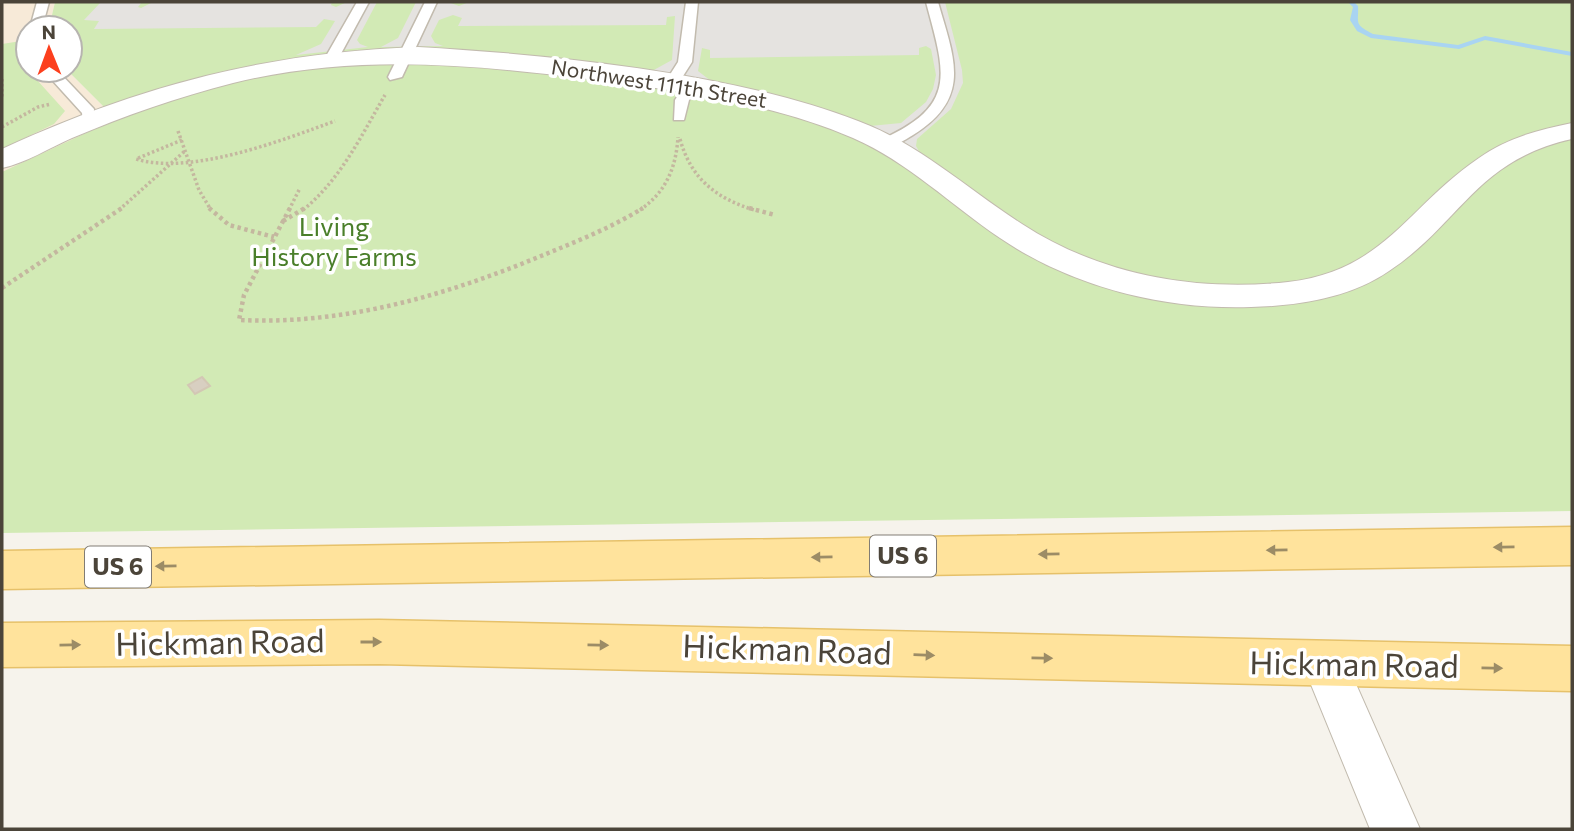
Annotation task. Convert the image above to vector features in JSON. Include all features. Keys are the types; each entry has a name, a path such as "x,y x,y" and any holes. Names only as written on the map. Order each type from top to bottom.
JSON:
{"main road":[{"name":"US 6","path":"2,570 1572,546"},
{"name":"Hickman Road","path":"2,645 379,642 1572,669"}],"street":[{"name":"Northwest 111th Street","path":"2,160 88,120 230,76 332,58 400,66 480,58 681,85 771,101 849,126 909,158 1015,234 1069,262 1148,286 1199,294 1249,296 1323,287 1366,271 1388,257 1489,161 1533,140 1572,131"},
{"path":"1325,665 1395,829"}],"lane":[{"path":"332,58 363,2"},
{"path":"400,66 431,2"},
{"path":"679,117 692,2"},
{"path":"883,144 933,112 944,96 949,76 932,2"},
{"path":"63,84 89,111 88,120"}],"path":[{"path":"282,222 304,213 329,186 400,66"},
{"path":"2,79 2,99"},
{"path":"2,127 38,107 60,102"},
{"path":"182,140 147,152 136,159 142,163 190,161 250,148 335,121"},
{"path":"300,188 244,295 239,320 271,324 361,312 440,291 554,252 632,215 660,193 677,160 679,126 689,167 702,186 740,208 775,215"},
{"path":"178,131 199,192 214,217 240,232 274,237"},
{"path":"2,288 123,207 186,150"}],"shaded area":[{"path":"2,2 55,2 52,14 14,14 14,84 81,84 123,126 2,192"},
{"path":"101,2 142,2 138,7 141,8 153,2 332,2 331,5 336,7 347,2 377,2 357,40 368,47 296,55 321,44 335,21 324,19 316,27 94,29 99,21 84,20"},
{"path":"416,2 448,2 459,6 469,2 945,2 963,83 951,109 917,139 916,146 920,153 870,126 901,123 926,102 936,75 931,49 926,46 919,48 919,55 710,58 710,50 702,48 698,71 711,81 652,71 672,60 675,16 667,17 666,25 458,26 462,18 453,15 439,20 431,36 435,43 443,46 381,47 398,38"}],"green space":[{"name":"Living History Farms","path":"55,2 1572,2 1572,511 2,533 2,172 116,119 81,84 84,84 84,14 52,14"},
{"path":"14,42 14,84 41,84 65,111 54,124 2,149 2,44"}],"building":[{"path":"202,377 210,386 195,394 188,385"}],"waterway":[{"path":"1351,2 1356,7 1353,20 1359,30 1371,36 1459,47 1485,38 1572,54"}]}
